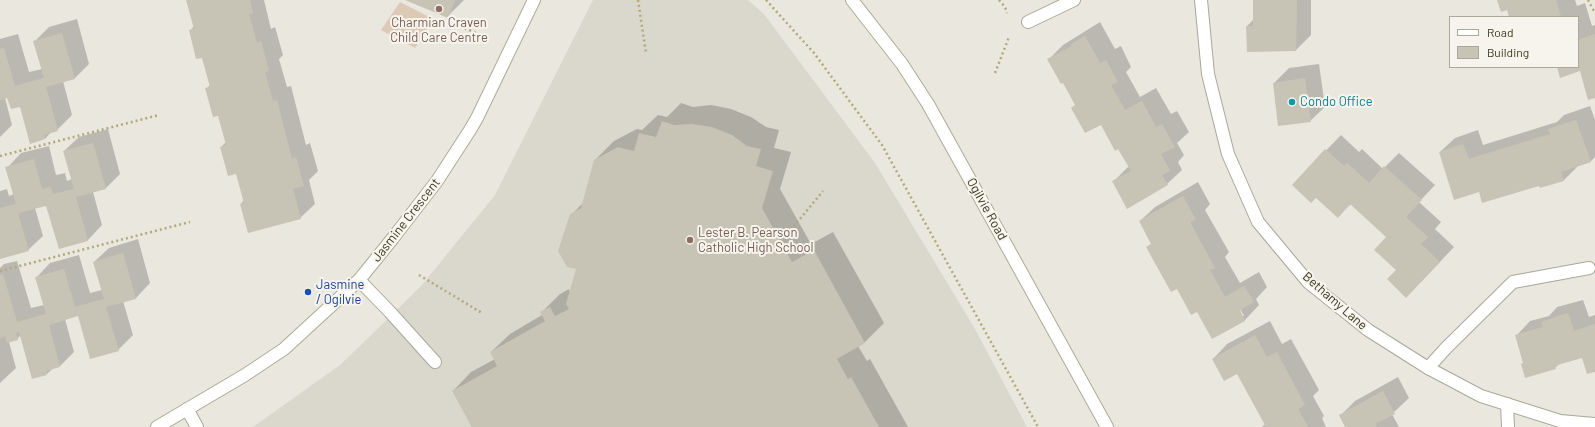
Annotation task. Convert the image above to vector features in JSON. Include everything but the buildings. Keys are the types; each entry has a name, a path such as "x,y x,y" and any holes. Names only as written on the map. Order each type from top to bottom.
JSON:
{"street":[{"name":"Jasmine Crescent","path":"157,427 245,375 284,349 359,280 437,181 470,130 534,0"},
{"name":"Ogilvie Road","path":"852,0 902,64 928,104 1108,427"},
{"path":"1028,22 1074,0"},
{"name":"Bethamy Lane","path":"1201,0 1208,74 1228,154 1258,222 1308,282 1368,330 1428,368 1481,396 1560,421 1595,424"},
{"path":"1428,368 1446,348 1513,282 1589,268"},
{"path":"359,280 435,362"},
{"path":"1506,404 1508,427"},
{"path":"187,409 197,427"}],"path":[{"path":"638,0 646,53"},
{"path":"766,0 814,53 882,144 1038,427"},
{"path":"999,0 1005,7 1008,20"},
{"path":"1588,0 1595,13"},
{"path":"460,26 476,33"},
{"path":"995,73 1011,33"},
{"path":"0,156 159,115"},
{"path":"781,242 824,191"},
{"path":"0,271 190,222"},
{"path":"419,275 482,313"}],"shaded area":[{"name":"Lester B. Pearson Catholic High School","path":"593,0 748,0 764,14 875,163 975,329 1027,427 253,427 340,365 363,343 422,285 495,195"},
{"path":"400,2 433,19 415,48 381,30"}],"place":[{"name":"Charmian Craven Child Care Centre","path":"439,9"},
{"name":"Condo Office","path":"1292,102"},
{"name":"Lester B. Pearson Catholic High School","path":"690,240"},
{"name":"Jasmine / Ogilvie","path":"308,292"}]}
